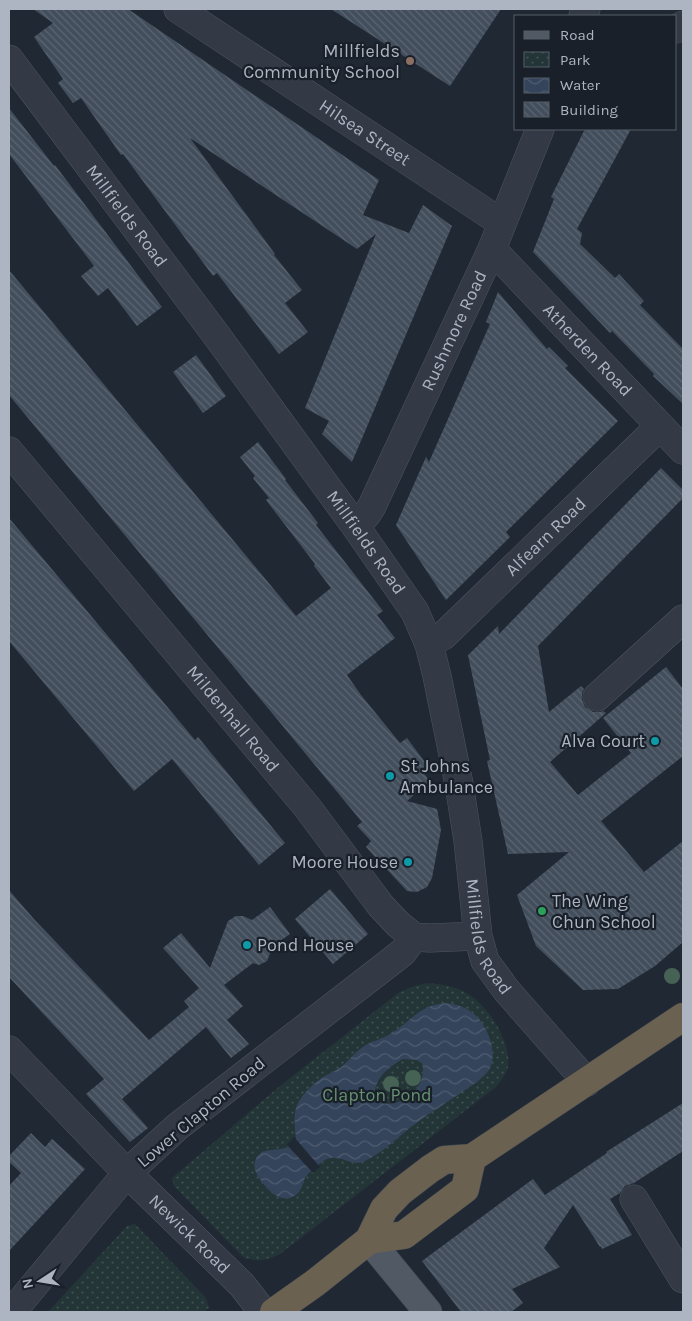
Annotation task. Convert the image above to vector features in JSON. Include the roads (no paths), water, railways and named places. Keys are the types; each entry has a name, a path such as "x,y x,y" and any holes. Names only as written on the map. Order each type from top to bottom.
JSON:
{"highway":[{"path":"274,1312 369,1240 384,1209 400,1192 430,1169 444,1160 472,1158 683,1017"},
{"path":"369,1240 404,1235 465,1189 472,1158"}],"main road":[{"path":"369,1240 428,1312"}],"street":[{"name":"Hilsea Street","path":"178,9 502,223"},
{"name":"Millfields Road","path":"9,60 214,332 356,527 415,612 429,644 441,694 467,832 478,936 485,961 507,991 587,1082"},
{"name":"Rushmore Road","path":"356,527 372,506 492,249 540,130"},
{"name":"Atherden Road","path":"492,249 683,450"},
{"name":"Alfearn Road","path":"429,644 443,636 660,426"},
{"name":"Mildenhall Road","path":"9,451 307,807 381,906 414,937"},
{"path":"598,697 683,619"},
{"path":"414,937 478,936"},
{"name":"Lower Clapton Road","path":"12,1312 127,1174 177,1127 389,963 402,952 414,937"},
{"name":"Newick Road","path":"9,1050 127,1174 242,1285 263,1312"},
{"path":"634,1199 683,1279"}],"water":[{"name":"Clapton Pond","path":"446,1003 461,1006 471,1012 483,1024 490,1039 493,1054 488,1072 477,1082 419,1121 371,1158 355,1163 330,1158 309,1173 299,1192 293,1197 282,1198 272,1192 256,1173 255,1160 262,1152 290,1146 296,1139 295,1110 307,1091 323,1077 340,1068 362,1047 390,1034 415,1015 436,1004","holes":["403,1059 416,1060 422,1063 423,1072 421,1081 410,1096 393,1103 385,1104 376,1101 375,1094 378,1081 386,1071"]}],"place":[{"name":"Millfields Community School","path":"410,61"},
{"name":"Alva Court","path":"655,741"},
{"name":"St Johns Ambulance","path":"390,776"},
{"name":"Moore House","path":"408,862"},
{"name":"The Wing Chun School","path":"542,911"},
{"name":"Pond House","path":"247,945"}]}
